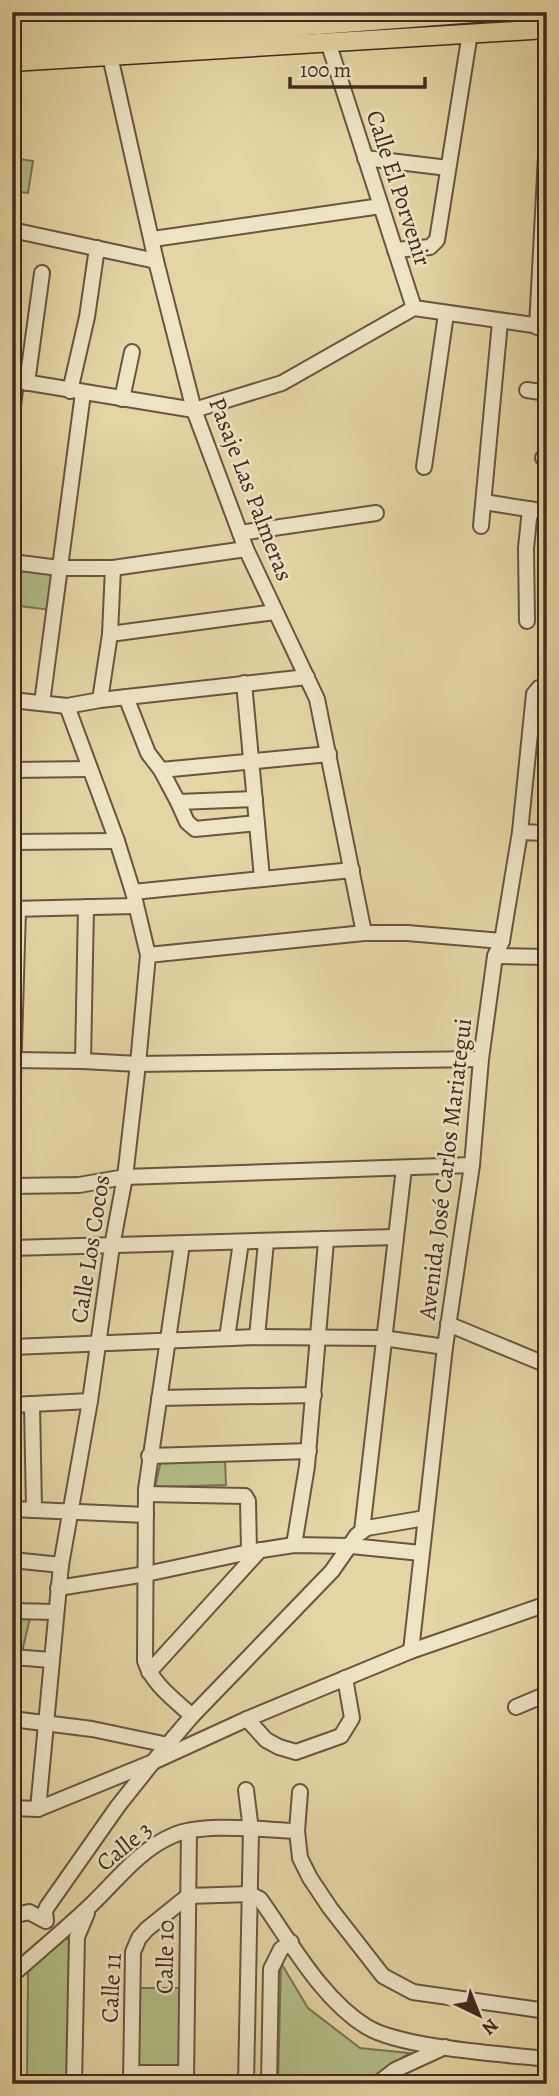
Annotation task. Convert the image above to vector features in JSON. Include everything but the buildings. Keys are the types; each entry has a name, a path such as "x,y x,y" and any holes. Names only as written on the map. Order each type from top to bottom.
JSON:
{"highway":[{"path":"12,48 482,12"},
{"path":"12,33 317,13"}],"main road":[{"path":"12,18 108,12"},
{"path":"12,62 547,29"}],"street":[{"path":"395,250 435,245 470,33"},
{"name":"Calle El Porvenir","path":"328,42 414,308"},
{"name":"Pasaje Las Palmeras","path":"110,56 156,261 194,410 246,549 317,699 364,933"},
{"path":"18,382 194,410 282,383 414,308 542,327 547,137"},
{"path":"365,158 448,168"},
{"path":"153,239 381,206"},
{"path":"12,230 156,261"},
{"path":"42,703 77,392 97,248"},
{"path":"12,415 42,273"},
{"path":"424,467 446,314"},
{"path":"481,526 500,322"},
{"path":"122,399 132,352"},
{"path":"527,390 547,393"},
{"path":"484,502 547,512"},
{"path":"527,621 526,548 530,509"},
{"path":"240,533 376,513"},
{"path":"12,562 59,568 113,568 246,549"},
{"path":"100,700 110,634 113,568"},
{"path":"110,634 275,612"},
{"path":"12,700 67,706 307,677"},
{"path":"244,683 262,878"},
{"name":"Avenida José Carlos Mariategui","path":"411,1651 444,1347 472,1165 481,1059 495,956 502,941 520,832 534,694 547,685"},
{"path":"126,697 148,753 161,769 187,822 195,829 257,823"},
{"name":"Calle Los Cocos","path":"38,1809 58,1588 125,1177 148,955 117,841 67,706"},
{"path":"161,769 329,754"},
{"path":"12,770 89,769"},
{"path":"178,802 255,799"},
{"path":"520,832 547,833"},
{"path":"12,842 117,841"},
{"path":"12,1114 15,909 86,907 262,878 352,870"},
{"path":"83,1061 86,907"},
{"path":"148,955 364,933 407,933 502,941"},
{"path":"495,956 547,957"},
{"path":"13,1059 138,1064 481,1059"},
{"path":"12,1186 79,1185 125,1177 472,1165"},
{"path":"46,1921 47,1908 118,1806 153,1762 192,1716 332,1571 362,1531 404,1168"},
{"path":"12,1248 395,1237"},
{"path":"295,1545 309,1451 326,1241"},
{"path":"228,1338 241,1242"},
{"path":"257,1337 266,1242"},
{"path":"183,1244 149,1456 146,1494 145,1661 149,1672 163,1690 192,1716"},
{"path":"448,1324 547,1364"},
{"path":"12,1347 257,1337 383,1338 444,1347"},
{"path":"159,1398 314,1395"},
{"path":"12,1405 89,1401"},
{"path":"32,1404 34,1510"},
{"path":"149,1456 309,1451"},
{"path":"146,1494 244,1496 248,1501 254,1551 149,1672"},
{"path":"12,1509 146,1515"},
{"path":"362,1531 425,1518"},
{"path":"58,1588 295,1545 351,1546 421,1553"},
{"path":"12,1560 61,1565"},
{"path":"12,1808 38,1809 411,1651 547,1604"},
{"path":"12,1611 56,1612"},
{"path":"12,1657 51,1660"},
{"path":"247,1719 266,1740 288,1751 296,1752 341,1736 352,1718 345,1678"},
{"path":"516,1707 547,1694"},
{"path":"12,1719 127,1735 168,1745"},
{"path":"108,1781 118,1798 118,1806"},
{"path":"246,1790 251,1830 246,2084"},
{"path":"300,1791 296,1831 300,1858 330,1908 383,1976 413,1992 547,2011"},
{"name":"Calle 3","path":"12,1975 66,1933 127,1866 174,1835 203,1829 296,1831"},
{"name":"Calle 10","path":"186,2079 189,1831"},
{"path":"188,1896 250,1894 260,1899 329,1994 368,2028 399,2039 547,2060"},
{"name":"Calle 11","path":"131,2078 133,1952 139,1938 188,1896"},
{"path":"12,1916 29,1912 66,1933 74,2084"},
{"path":"270,2084 271,1969 281,1949 291,1942"},
{"path":"377,2084 395,2070 446,2047"},
{"path":"545,2084 547,2071"},
{"path":"131,2078 186,2079"}],"green space":[{"path":"12,158 33,161 28,193 12,191"},
{"path":"12,568 55,574 51,610 12,605"},
{"path":"225,1460 226,1485 155,1487 161,1461"},
{"path":"12,1617 30,1618 22,1652 12,1651"},
{"path":"64,1937 69,1940 68,2084 27,2084 28,1972"},
{"path":"281,1963 308,2008 360,2048 409,2053 366,2084 278,2084"},
{"path":"137,1988 181,1988 181,2067 137,2067"}]}
